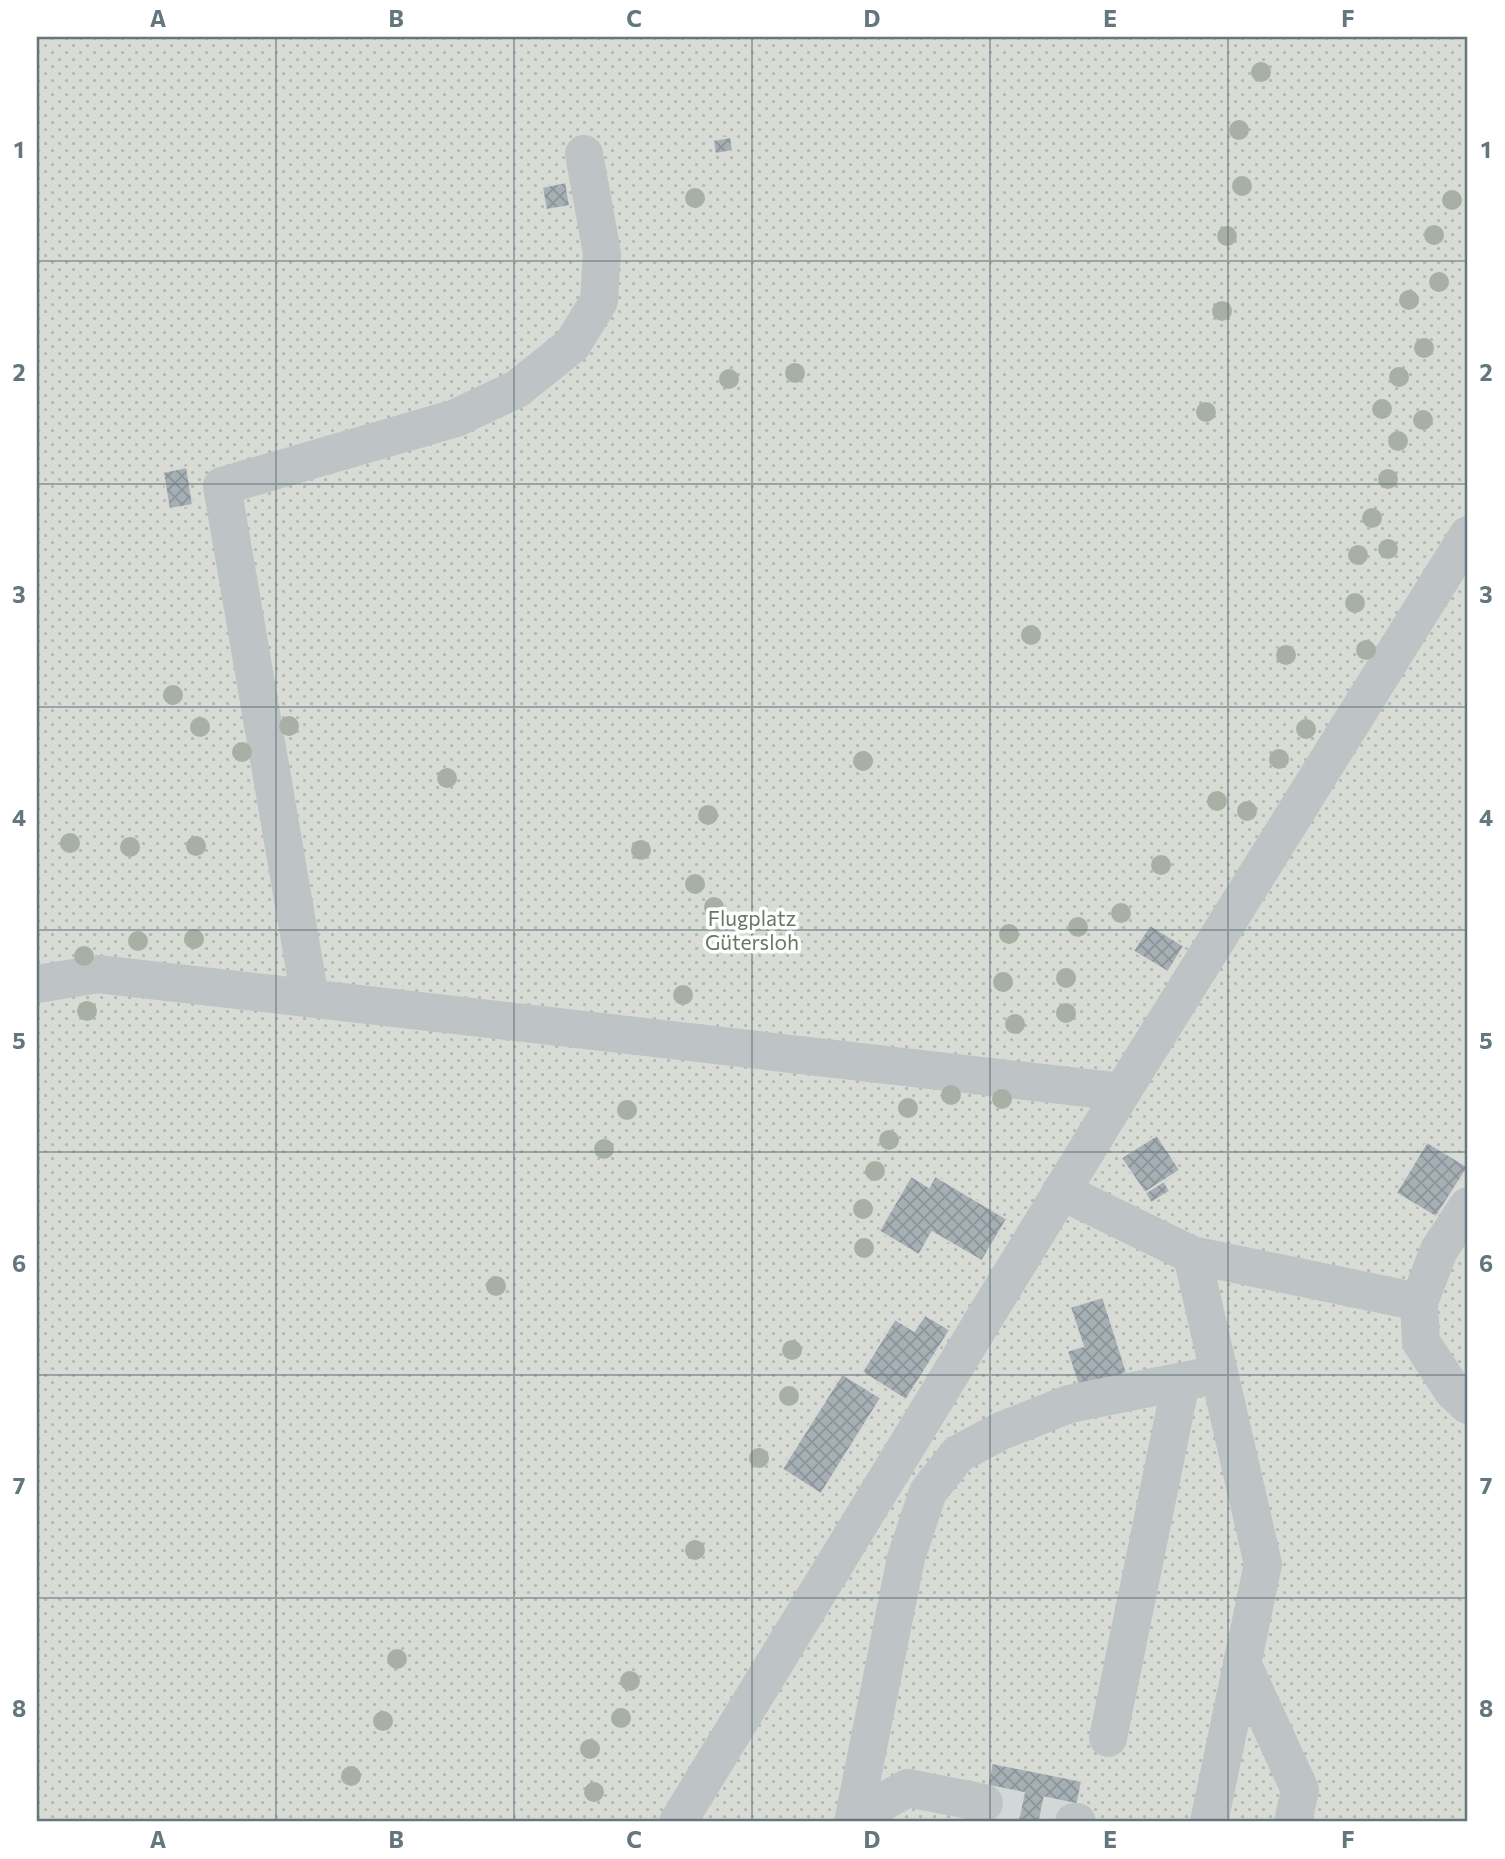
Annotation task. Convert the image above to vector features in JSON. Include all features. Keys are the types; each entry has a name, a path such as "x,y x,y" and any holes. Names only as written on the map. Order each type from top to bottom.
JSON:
{"lane":[{"path":"310,998 222,486 456,418 517,389 572,345 599,301 602,253 584,154"},
{"path":"678,1822 1061,1191 1468,535"},
{"path":"37,984 98,974 1122,1092"},
{"path":"1061,1191 1192,1255 1419,1302"},
{"path":"1468,1206 1439,1250 1419,1302 1421,1342 1453,1391 1468,1405"},
{"path":"1192,1255 1263,1564 1242,1664 1200,1817"},
{"path":"854,1819 906,1558 929,1492 958,1454 1002,1431 1069,1404 1219,1374"},
{"path":"1108,1738 1181,1382"},
{"path":"1242,1664 1300,1790 1293,1822"},
{"path":"872,1731 908,1788"},
{"path":"854,1819 908,1788 984,1803"}],"green space":[{"name":"Flugplatz Gütersloh","path":"37,37 1468,37 1468,1822 37,1822"}],"building":[{"path":"731,137 733,151 715,154 713,140"},
{"path":"566,182 570,206 546,210 542,187"},
{"path":"187,467 193,505 169,509 163,472"},
{"path":"1150,925 1184,946 1168,972 1133,951"},
{"path":"1157,1135 1180,1170 1145,1193 1121,1158"},
{"path":"1427,1142 1468,1167 1436,1217 1396,1193"},
{"path":"911,1176 929,1187 935,1176 1007,1219 982,1261 932,1232 919,1255 879,1231"},
{"path":"1164,1181 1170,1191 1151,1203 1145,1193"},
{"path":"1103,1297 1127,1373 1079,1388 1067,1351 1083,1346 1070,1307"},
{"path":"925,1315 950,1330 906,1400 862,1372 895,1319 914,1331"},
{"path":"842,1374 881,1398 821,1494 782,1469"},
{"path":"992,1763 1082,1781 1074,1822 980,1822"}],"tunnel":[{"path":"984,1803 1074,1822"}]}
